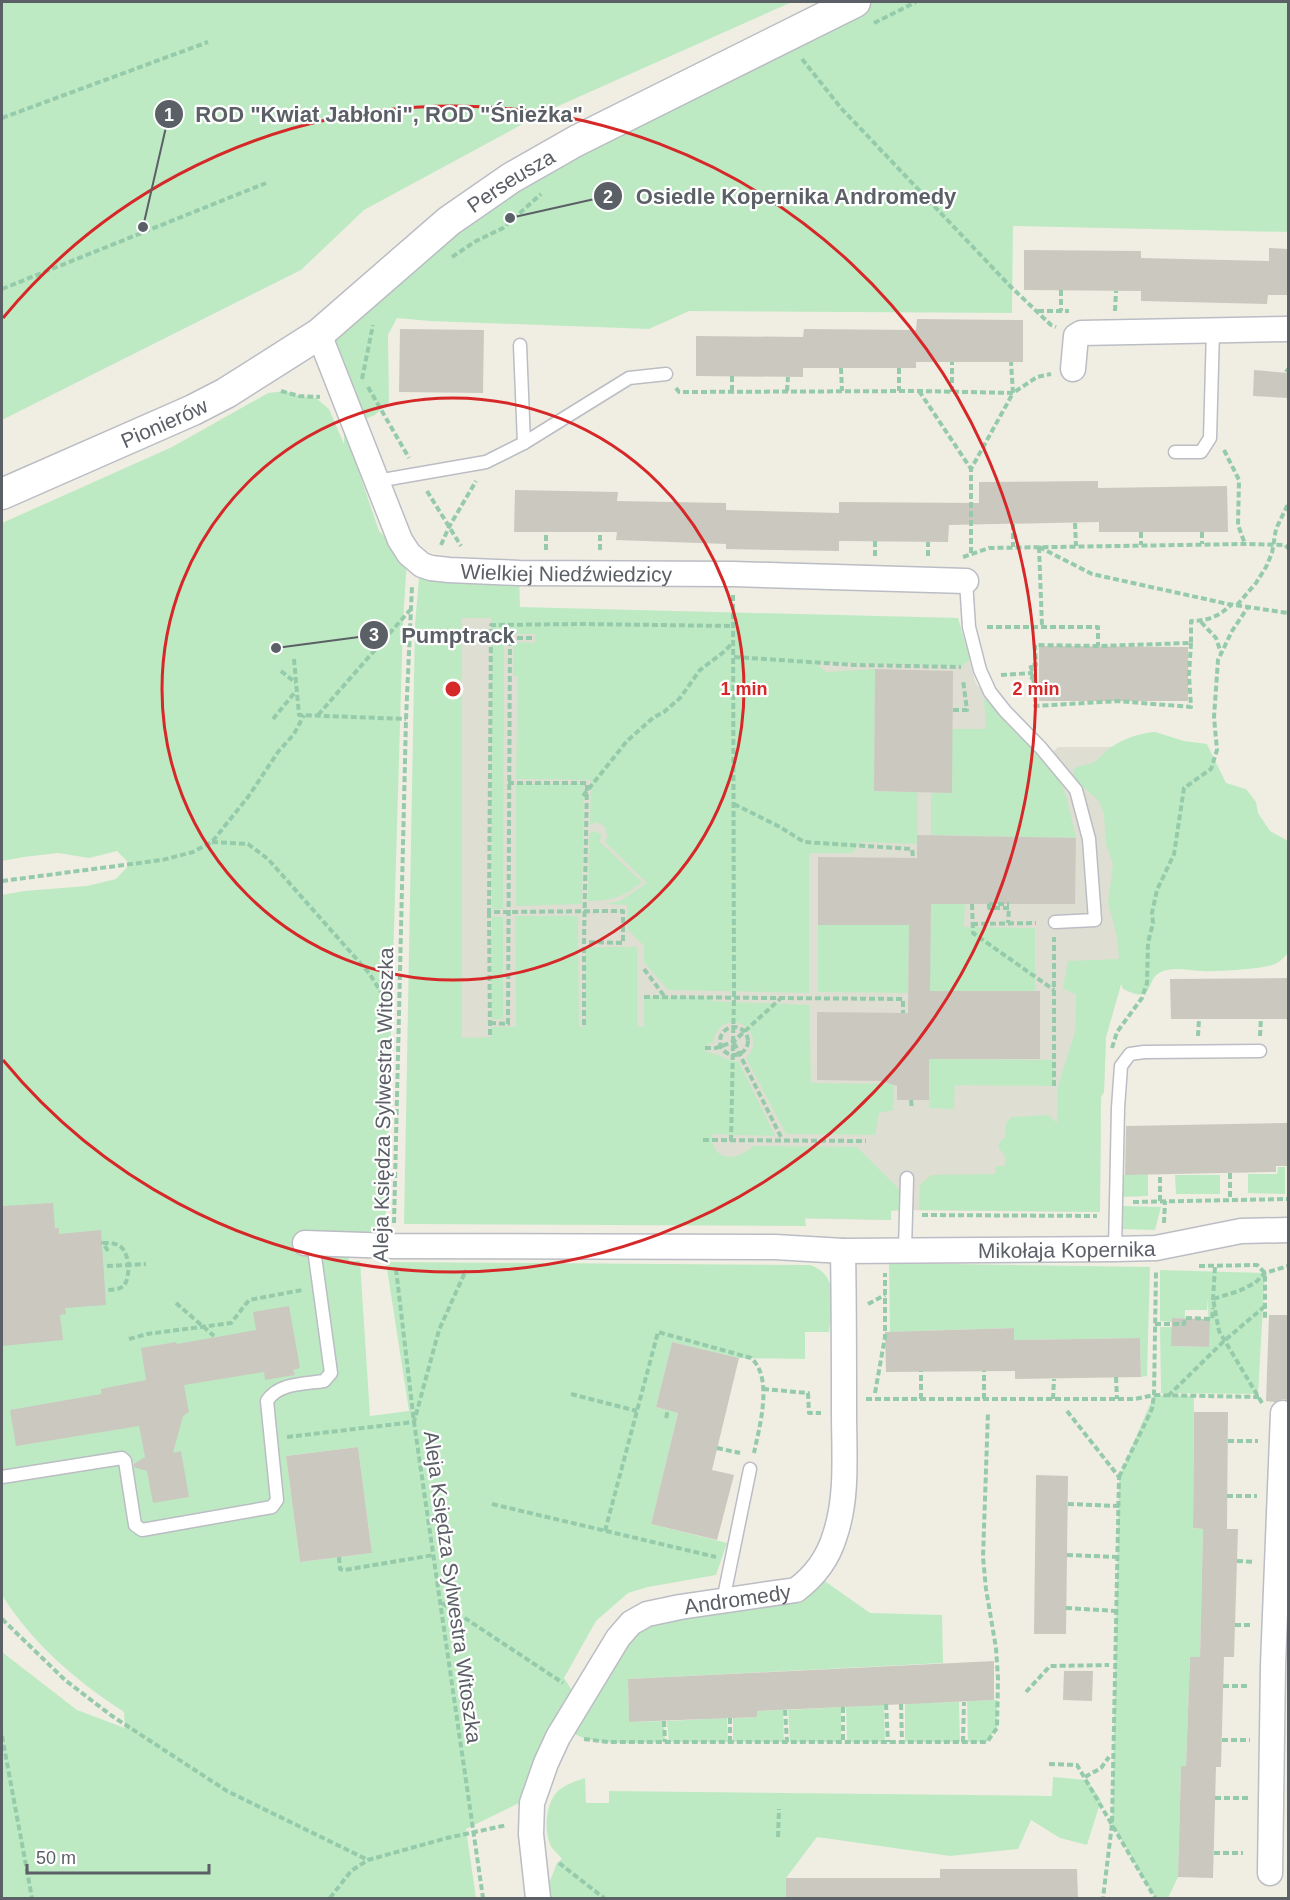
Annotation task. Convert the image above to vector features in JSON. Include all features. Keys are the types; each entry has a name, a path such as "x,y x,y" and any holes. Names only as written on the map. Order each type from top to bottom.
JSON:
{"street":[{"name":"Perseusza","path":"319,334 450,221 510,178 576,141 859,15"},
{"path":"1073,369 1076,336 1081,333 1288,328"},
{"path":"319,334 400,540 423,564"},
{"name":"Pionierów","path":"2,494 193,410 243,383 319,334"},
{"name":"Wielkiej Niedźwiedzicy","path":"423,564 519,573 733,574 963,569"},
{"name":"Mikołaja Kopernika","path":"305,1243 394,1246 775,1247 843,1251 906,1242 1115,1249 1156,1248 1241,1231 1288,1230"},
{"name":"Andromedy","path":"538,1899 531,1834 532,1803 558,1737 618,1638 631,1623 647,1614 796,1590 811,1578 825,1560 836,1535 842,1504 843,1251"},
{"path":"1270,1874 1273,1408"}],"lane":[{"path":"1175,452 1201,452 1210,438 1213,330"},
{"path":"520,345 524,443"},
{"path":"377,481 486,462 524,443 628,378 666,374"},
{"path":"963,569 969,627 980,670 990,692 1076,789 1084,815 1089,839 1095,920 1055,922"},
{"path":"1115,1249 1121,1066 1130,1054 1144,1052 1260,1052"},
{"path":"906,1242 907,1178"},
{"path":"2,1477 122,1458 125,1461 135,1525 142,1530 272,1507 277,1500 267,1401 271,1394 279,1388 324,1381 330,1373 314,1249 305,1243"},
{"path":"725,1591 751,1463"}],"path":[{"path":"859,15 916,2"},
{"path":"2,118 207,42"},
{"path":"812,54 802,60 841,108 1010,286 1051,325 1076,336"},
{"path":"2,289 266,183"},
{"path":"448,260 476,241 503,228 545,191"},
{"path":"1061,290 1061,311"},
{"path":"1115,312 1116,291"},
{"path":"341,390 358,384 363,378 372,327 376,319"},
{"path":"952,362 952,392"},
{"path":"1011,362 1012,393"},
{"path":"841,368 842,391"},
{"path":"899,368 899,391"},
{"path":"963,569 971,553 971,469 1012,393 1037,377 1073,369"},
{"path":"666,374 679,392 1012,393"},
{"path":"732,376 732,391"},
{"path":"787,392 788,377"},
{"path":"363,378 461,546"},
{"path":"919,391 971,469"},
{"path":"1211,422 1239,480 1238,525 1245,543"},
{"name":"Aleja Księdza Sylwestra Witoszka","path":"483,1899 414,1422 394,1246 410,609 423,564 449,527 486,462"},
{"path":"1237,606 1266,567 1276,529 1288,504"},
{"path":"1075,523 1076,546"},
{"path":"1013,524 1013,547"},
{"path":"600,532 600,557"},
{"path":"1141,532 1141,545"},
{"path":"1202,532 1202,544"},
{"path":"546,533 546,557"},
{"path":"875,541 874,558 885,558"},
{"path":"928,542 928,558"},
{"path":"971,553 989,548 1013,547 1245,543 1286,544 1288,548"},
{"path":"1039,547 1082,571 1092,574 1237,606 1288,613"},
{"path":"1039,547 1042,626"},
{"path":"917,558 939,558"},
{"path":"731,1141 734,996 733,574"},
{"path":"1191,643 1098,646 1035,645 1036,664 1030,665 1033,674 1031,682 1035,681 1035,706 1118,702 1191,707 1189,675 1191,643 1191,621 1206,621 1231,604"},
{"path":"1112,1056 1113,1042 1117,1032 1142,998 1147,983 1148,943 1153,923 1152,912 1157,890 1174,854 1184,788 1211,769 1217,750 1214,717 1218,660 1232,631 1248,607"},
{"path":"318,716 410,609"},
{"path":"1200,621 1216,638 1221,653"},
{"path":"490,1035 491,625 734,626"},
{"path":"969,627 1098,627 1098,646"},
{"path":"490,638 533,638"},
{"path":"490,1023 508,1023 510,638"},
{"path":"583,796 627,741 680,698 700,670 734,642"},
{"path":"734,657 855,665 961,666 967,710 953,710"},
{"path":"294,659 299,715 406,719"},
{"path":"281,671 296,684"},
{"path":"1016,675 1033,674"},
{"path":"273,719 297,690"},
{"path":"2,881 162,860 193,852 212,842 249,798 304,716"},
{"path":"508,783 587,783 584,1025"},
{"path":"734,804 804,842 912,849 912,858"},
{"path":"212,842 248,844 268,859 369,973 391,1014"},
{"path":"972,904 973,933 1054,990"},
{"path":"1008,923 1009,908 989,908 989,904 1009,904"},
{"path":"489,912 623,911 623,943 584,942"},
{"path":"972,924 1035,923"},
{"path":"1054,960 1054,1086"},
{"path":"644,969 665,997"},
{"path":"644,997 903,999 903,1013"},
{"path":"705,1048 733,1042 780,998"},
{"path":"733,1028 744,1032 747,1037 747,1046 740,1054 733,1055 725,1052 720,1040 723,1032 733,1028"},
{"path":"733,1042 782,1139"},
{"path":"911,1100 912,1110"},
{"path":"703,1140 866,1141"},
{"path":"1230,1173 1230,1200"},
{"path":"1160,1174 1160,1201"},
{"path":"906,1242 911,1224 922,1215 1106,1216 1107,1202 1288,1199"},
{"path":"107,1290 124,1286 128,1279 129,1265 125,1250 121,1245 103,1242 108,1251"},
{"path":"875,1393 885,1337 885,1262"},
{"path":"107,1266 146,1264"},
{"path":"1103,1899 1112,1824 1119,1477 1152,1409 1156,1264"},
{"path":"271,1438 414,1422 439,1330 469,1265"},
{"path":"1194,1265 1257,1265 1265,1273 1265,1320"},
{"path":"1155,1324 1184,1324 1185,1318 1212,1319 1215,1266"},
{"path":"1214,1299 1255,1283 1265,1273 1288,1266"},
{"path":"129,1339 147,1334 231,1323 249,1300 304,1290 303,1279"},
{"path":"1214,1299 1219,1331 1224,1341 1261,1397 1273,1408"},
{"path":"176,1303 214,1336"},
{"path":"1168,1396 1224,1341 1264,1307"},
{"path":"605,1531 657,1332 751,1358 756,1363 763,1389 763,1409 751,1463 717,1448"},
{"path":"921,1371 921,1399"},
{"path":"984,1371 984,1399"},
{"path":"1116,1377 1117,1399"},
{"path":"1053,1379 1053,1399"},
{"path":"763,1389 798,1392"},
{"path":"571,1394 637,1411"},
{"path":"873,1400 1135,1399 1154,1395 1261,1397"},
{"path":"666,1418 668,1410"},
{"path":"1067,1411 1119,1477"},
{"path":"582,1738 608,1742 987,1742 997,1728 998,1678 983,1557 988,1412"},
{"path":"1228,1441 1262,1442"},
{"path":"1227,1496 1260,1496"},
{"path":"492,1504 731,1560"},
{"path":"1068,1504 1119,1506"},
{"path":"339,1557 340,1569 345,1570 434,1555"},
{"path":"1067,1555 1118,1557"},
{"path":"1237,1561 1258,1562"},
{"path":"441,1603 573,1689"},
{"path":"1066,1608 1117,1611"},
{"path":"2,1619 65,1680 112,1716 227,1791 368,1860"},
{"path":"1235,1625 1256,1625"},
{"path":"1026,1692 1050,1666 1109,1665"},
{"path":"1223,1686 1272,1683"},
{"path":"963,1742 964,1701"},
{"path":"886,1704 888,1742"},
{"path":"901,1704 902,1742"},
{"path":"843,1707 843,1742"},
{"path":"785,1710 787,1742"},
{"path":"730,1718 730,1742"},
{"path":"664,1721 665,1742"},
{"path":"2,1736 32,1899"},
{"path":"1222,1740 1253,1740"},
{"path":"1085,1777 1101,1768 1109,1757"},
{"path":"1049,1764 1077,1765 1155,1899"},
{"path":"1215,1798 1252,1798"},
{"path":"778,1837 779,1809"},
{"path":"330,1899 351,1871 368,1860 517,1822"},
{"path":"1214,1853 1243,1853"},
{"path":"554,1860 604,1899"}],"shaded area":[{"path":"443,614 958,618 976,684 1046,759 1058,747 1126,747 1127,964 1106,1037 1104,1092 1101,1097 1100,1212 891,1210 891,1220 520,1214 428,973"}],"green space":[{"path":"2,2 792,2 547,111 364,210 301,270 2,420"},
{"path":"855,2 1288,2 1288,232 1013,226 1012,313 689,311 649,329 397,318 388,335 389,402 375,415 344,428 319,334 449,221"},
{"path":"285,391 316,398 329,409 344,444 344,428 379,531 407,560 403,623 385,1238 348,1238 349,1261 360,1261 370,1416 409,1411 386,1262 810,1265 820,1270 830,1284 832,1302 829,1332 805,1332 805,1359 739,1358 672,1342 656,1407 678,1413 651,1524 727,1543 716,1575 648,1587 628,1593 596,1621 564,1678 573,1692 521,1802 466,1829 476,1898 2,1898 2,1652 77,1710 125,1728 124,1712 56,1660 27,1629 2,1595 2,895 87,886 116,879 130,864 117,851 89,858 58,853 2,861 2,523 172,447 268,393","holes":["358,1447 372,1553 300,1562 286,1456"]},
{"path":"422,565 519,573 520,607 958,618 970,660 961,666 815,662 826,672 875,669 874,791 918,792 917,844 861,842 852,853 809,853 809,993 668,990 644,962 644,946 627,929 627,905 605,904 620,901 647,883 605,842 607,836 605,827 597,822 590,825 591,780 516,779 518,677 513,676 514,642 535,643 535,634 492,634 491,618 462,618 462,1038 491,1037 492,1027 516,1027 515,916 578,916 579,1027 586,1026 586,947 637,947 637,1027 644,1027 644,997 712,997 712,1001 809,1005 811,1083 894,1084 893,1110 879,1113 875,1135 786,1134 746,1058 752,1048 753,1038 749,1030 734,1022 725,1024 718,1030 713,1043 707,1043 706,1052 739,1062 775,1136 711,1134 712,1143 721,1154 733,1157 753,1146 857,1147 901,1191 903,1210 891,1211 891,1220 805,1218 806,1226 404,1224 415,624"},
{"path":"491,643 504,643 503,909 492,909"},
{"path":"984,698 1055,765 1067,799 1076,838 931,835 931,793 952,793 952,729 986,729"},
{"path":"1155,732 1184,741 1207,744 1226,783 1246,789 1256,802 1258,813 1270,831 1288,841 1287,954 1277,963 1253,968 1219,971 1166,970 1156,975 1148,990 1141,994 1123,989 1121,984 1106,1037 1104,1092 1101,1097 1100,1212 919,1210 920,1185 931,1175 995,1174 996,1166 1005,1166 1005,1156 998,1147 1005,1137 1006,1124 1011,1117 1048,1115 1057,1123 1058,1086 1075,1032 1076,995 1063,988 1068,961 1119,959 1117,937 1108,903 1113,864 1106,844 1104,815 1099,801 1077,782 1073,774 1074,769 1096,761 1108,749 1126,739"},
{"path":"516,784 584,784 582,904 516,906"},
{"path":"594,831 601,834 600,842 642,882 617,897 588,901 589,837"},
{"path":"930,904 965,904 964,927 1035,928 1035,991 930,991"},
{"path":"492,917 503,917 503,1019 492,1019"},
{"path":"818,925 909,925 908,993 818,992"},
{"path":"929,1059 1054,1060 1054,1086 955,1085 954,1109 929,1108"},
{"path":"1278,1167 1285,1167 1285,1194 1248,1193 1248,1174 1277,1174"},
{"path":"1148,1174 1148,1196 1122,1197 1124,1175"},
{"path":"1175,1175 1220,1175 1220,1194 1176,1194"},
{"path":"1123,1206 1161,1207 1155,1230 1122,1229"},
{"path":"889,1263 1150,1267 1147,1376 1141,1377 1140,1338 1014,1340 1013,1328 890,1332"},
{"path":"1160,1270 1265,1273 1258,1394 1161,1393 1160,1327 1172,1327 1172,1346 1209,1347 1208,1298 1207,1310 1185,1310 1185,1318 1172,1318 1172,1322 1160,1321"},
{"path":"1154,1395 1194,1396 1193,1528 1203,1529 1200,1657 1190,1657 1186,1766 1181,1766 1178,1877 1168,1898 1155,1898 1112,1824 1119,1477"},
{"path":"819,1577 870,1613 942,1615 943,1663 628,1679 629,1722 664,1721 665,1742 594,1741 575,1734 619,1653 646,1620"},
{"path":"997,1700 997,1728 987,1742 968,1742 967,1701"},
{"path":"959,1702 960,1742 905,1742 905,1703"},
{"path":"884,1704 885,1742 847,1742 846,1707"},
{"path":"841,1707 841,1742 790,1742 788,1710"},
{"path":"783,1710 784,1742 733,1742 733,1718 756,1717 757,1711"},
{"path":"727,1718 728,1742 669,1742 667,1721"},
{"path":"1053,1777 1087,1780 1101,1800 1087,1845 1060,1838 1031,1820 1018,1849 950,1856 817,1837 786,1878 786,1898 543,1898 557,1863 562,1859 549,1842 548,1810 554,1795 559,1790 585,1778 586,1803 609,1803 609,1791 1052,1796"}],"building":[{"path":"1269,248 1288,249 1288,295 1268,295 1267,304 1141,301 1141,291 1024,290 1024,250 1141,251 1141,258 1269,261"},
{"path":"917,319 1023,320 1023,362 916,362 916,368 803,368 803,377 696,376 696,336 803,337 804,329 916,330"},
{"path":"400,329 484,330 483,393 399,392"},
{"path":"1254,370 1288,373 1288,398 1253,396"},
{"path":"1098,481 1098,488 1227,486 1228,532 1099,532 1099,522 949,525 948,542 839,541 839,551 726,549 726,544 616,540 617,532 514,532 515,490 618,492 617,501 726,503 726,510 839,513 839,502 979,503 979,482"},
{"path":"1039,646 1188,647 1188,701 1039,701"},
{"path":"875,669 953,671 952,793 874,791"},
{"path":"917,835 1076,838 1075,904 931,904 930,991 1040,991 1040,1059 929,1059 929,1100 897,1100 897,1086 881,1081 817,1080 817,1012 908,1013 909,925 818,925 818,857 917,858"},
{"path":"1288,978 1288,1019 1171,1019 1170,979"},
{"path":"1288,1123 1288,1166 1276,1166 1276,1172 1125,1175 1126,1126"},
{"path":"53,1203 55,1228 59,1228 59,1234 101,1230 106,1305 65,1308 66,1314 60,1315 63,1340 2,1346 2,1206"},
{"path":"289,1306 300,1368 293,1370 295,1375 265,1380 264,1372 184,1385 189,1412 183,1416 173,1453 181,1451 189,1497 153,1503 147,1471 134,1467 134,1464 145,1457 139,1426 16,1446 10,1410 101,1394 101,1389 146,1380 141,1348 256,1330 253,1312"},
{"path":"1269,1315 1288,1315 1288,1400 1275,1402 1266,1401"},
{"path":"1172,1318 1210,1319 1209,1347 1171,1346"},
{"path":"1014,1328 1014,1340 1140,1338 1141,1377 1015,1379 1015,1371 886,1372 885,1332"},
{"path":"672,1342 739,1358 712,1470 734,1475 717,1540 651,1524 678,1413 656,1407"},
{"path":"1194,1412 1228,1412 1227,1529 1238,1529 1234,1657 1224,1657 1221,1767 1216,1767 1213,1878 1178,1877 1181,1766 1186,1766 1190,1657 1200,1657 1203,1529 1193,1528"},
{"path":"358,1447 372,1553 300,1562 286,1456"},
{"path":"1036,1475 1068,1476 1066,1634 1034,1634"},
{"path":"994,1661 994,1700 757,1711 757,1717 629,1722 628,1679"},
{"path":"1064,1671 1093,1671 1092,1701 1063,1700"},
{"path":"940,1869 1077,1869 1078,1899 786,1899 786,1878 940,1878"}],"place":[{"name":"Osiedle Kopernika Andromedy","path":"510,218"},
{"name":"ROD \"Kwiat Jabłoni\", ROD \"Śnieżka\"","path":"143,227"},
{"name":"Pumptrack","path":"276,648"}]}
